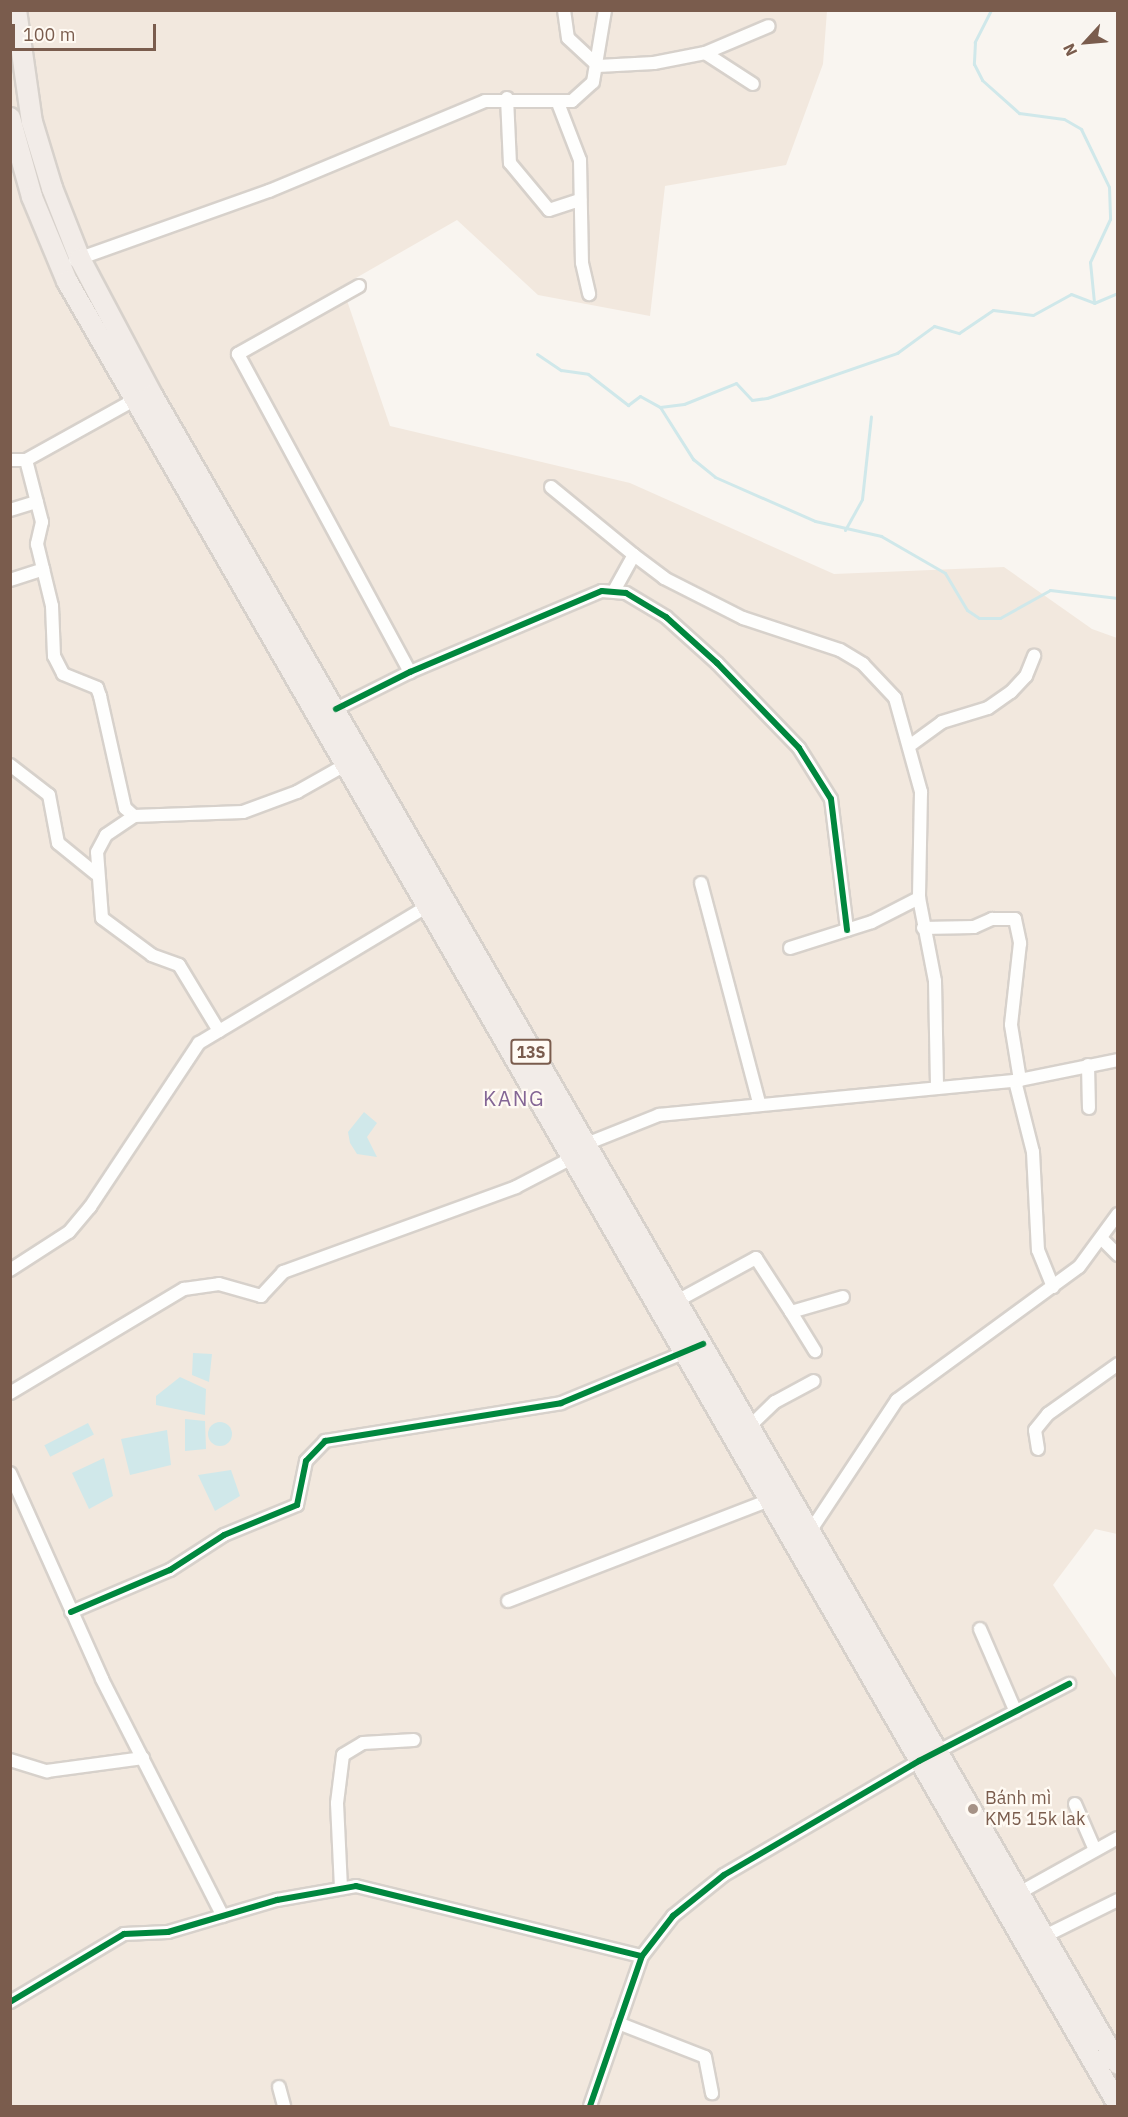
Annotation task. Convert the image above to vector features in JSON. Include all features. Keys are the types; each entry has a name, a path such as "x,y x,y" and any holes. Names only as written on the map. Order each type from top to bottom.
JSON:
{"highway":[{"name":"13S","path":"16,10 32,122 80,259 198,492 345,765 435,902"},
{"name":"13S","path":"10,118 32,197 60,266 134,400 198,492 336,709 435,902 573,1152 694,1348 750,1426 812,1530 928,1757 1057,1997 1118,2104"},
{"name":"13S","path":"573,1152 677,1301 694,1348 770,1500 928,1757 1019,1893 1118,2064"},
{"path":"1057,1997 1074,1987"}],"street":[{"path":"564,10 568,38 598,66 654,63 705,53 769,26"},
{"path":"60,266 269,191 485,101 507,98 558,103 586,93 598,66 605,10"},
{"path":"705,53 753,84"},
{"path":"507,98 510,163 549,210 580,200"},
{"path":"558,103 580,160 580,200 589,294"},
{"path":"359,286 238,354 410,672"},
{"path":"10,460 26,460 134,400"},
{"path":"26,460 37,502 43,569 58,668 100,696 125,808 134,816"},
{"path":"551,487 664,578 743,618 815,638 863,663 895,698 912,744 923,838 919,898 935,981 937,1088"},
{"path":"10,510 37,502"},
{"path":"336,709 410,672 615,589 634,555"},
{"path":"10,580 43,569"},
{"path":"615,589 666,617 799,748 831,799 848,930"},
{"path":"912,744 942,722 988,708 1026,676 1034,656"},
{"path":"10,765 49,795 58,843 96,874"},
{"path":"219,1031 179,965 152,955 102,918 96,874 97,852 106,834 134,816 243,812 297,792 345,765"},
{"path":"701,883 759,1103"},
{"path":"790,948 848,930 919,898"},
{"path":"10,1270 69,1232 195,1048 219,1031 435,902"},
{"path":"923,928 974,927 992,919 1015,919 1020,943 1011,1025 1017,1080 1034,1152 1038,1250 1053,1287"},
{"path":"10,1393 184,1289 219,1284 261,1296 283,1272 516,1187 573,1152 659,1115 759,1103 1017,1080 1118,1060"},
{"path":"1088,1065 1089,1108"},
{"path":"812,1530 897,1400 1053,1287 1102,1239 1118,1214"},
{"path":"1102,1239 1118,1255"},
{"path":"677,1301 756,1258 815,1352"},
{"path":"791,1312 843,1297"},
{"path":"71,1612 170,1570 224,1535 297,1505 306,1461 325,1441 561,1403 694,1348"},
{"path":"1038,1449 1035,1430 1048,1414 1118,1364"},
{"path":"750,1426 775,1402 814,1381"},
{"path":"10,1473 71,1612 223,1916"},
{"path":"508,1601 770,1500"},
{"path":"980,1629 1016,1712"},
{"path":"590,2106 642,1956 673,1916 724,1875 928,1757 1069,1684"},
{"path":"341,1888 337,1803 343,1755 363,1743 414,1740"},
{"path":"10,1760 47,1771 143,1758"},
{"path":"1076,1804 1095,1850"},
{"path":"1019,1893 1118,1838"},
{"path":"10,2002 124,1934 168,1932 223,1916 341,1888 383,1889 642,1956"},
{"path":"1045,1936 1118,1900"},
{"path":"618,2023 705,2057 712,2093"},
{"path":"279,2087 284,2106"}],"shaded area":[{"path":"11,11 827,11 823,64 786,165 665,186 650,316 538,295 457,220 342,286 390,426 630,483 834,574 1004,567 1092,629 1117,638 1117,1534 1095,1529 1053,1585 1117,1679 1117,2106 11,2106"}],"water":[{"path":"364,1112 377,1123 367,1137 377,1157 357,1154 350,1143 348,1132"},
{"path":"193,1353 212,1354 209,1382 192,1375"},
{"path":"180,1377 206,1389 205,1415 156,1405 156,1396"},
{"path":"185,1419 205,1421 206,1449 185,1451"},
{"path":"220,1422 225,1423 231,1429 231,1439 225,1445 220,1446 215,1445 209,1439 208,1434 209,1429 215,1423"},
{"path":"88,1423 94,1435 50,1457 44,1445"},
{"path":"167,1430 171,1465 130,1475 121,1439"},
{"path":"104,1458 113,1496 89,1509 72,1473"},
{"path":"231,1470 240,1496 215,1511 198,1475"}],"waterway":[{"path":"991,10 975,42 974,64 982,80 1019,113 1064,119 1081,129 1109,187 1110,219 1090,262 1094,302"},
{"path":"537,354 561,370 588,374 628,405 640,396 660,407 684,404 736,383 752,400 767,398 897,353 934,326 959,333 993,310 1033,315 1071,294 1094,303 1118,293"},
{"path":"660,407 693,459 715,477 815,521 881,536 945,573 967,610 979,618 1000,618 1050,590 1118,598"},
{"path":"845,530 862,499 871,416"}],"cycle path":[{"path":"336,709 410,672 602,591 626,593 666,617 717,663 799,748 831,799 847,930"},
{"path":"71,1612 170,1570 224,1535 297,1505 306,1461 325,1441 561,1403 703,1344"},
{"path":"590,2106 642,1956 673,1916 724,1875 919,1761 1069,1684"},
{"path":"10,2002 124,1934 168,1932 277,1900 356,1886 642,1956"}],"place":[{"name":"Bánh mì KM5 15k lak","path":"973,1809"}],"district":[{"name":"KANG","path":"514,1098"}]}
